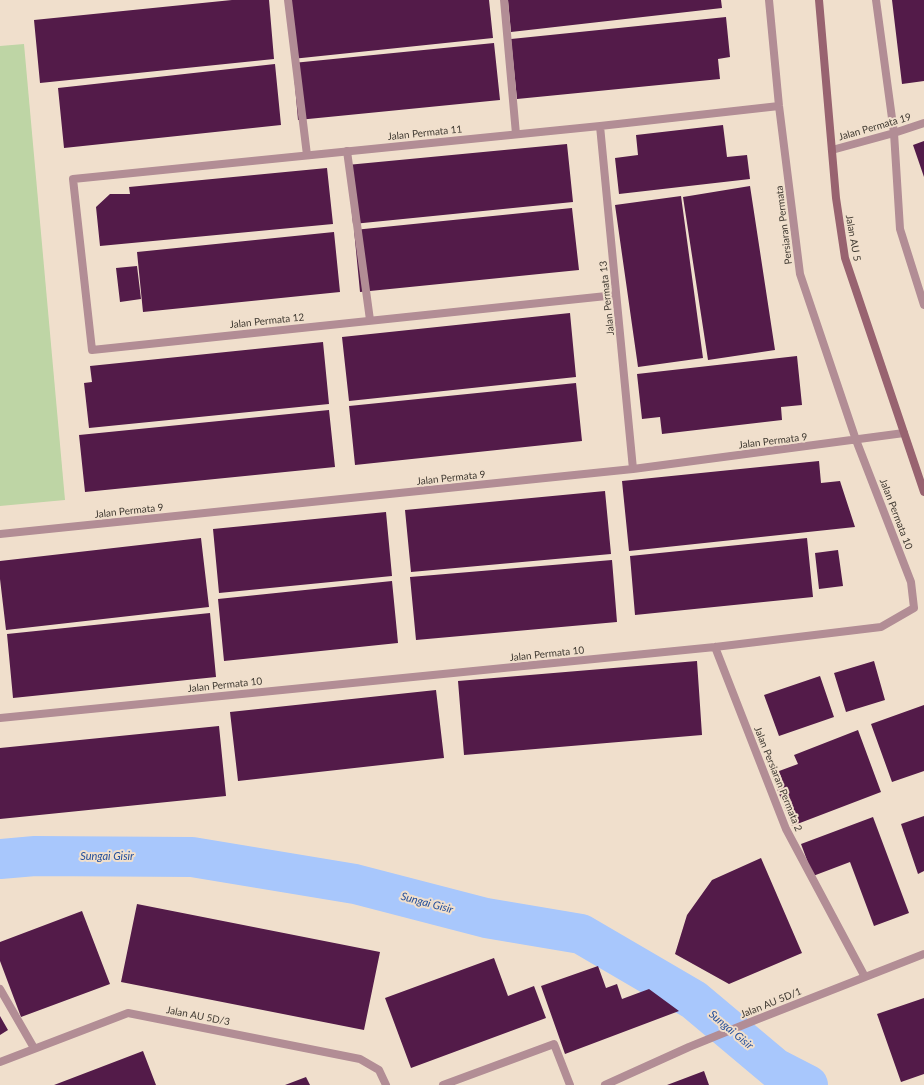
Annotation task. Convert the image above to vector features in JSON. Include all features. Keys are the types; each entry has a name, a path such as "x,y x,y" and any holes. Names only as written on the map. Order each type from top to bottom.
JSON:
{"main road":[{"name":"Jalan AU 5","path":"819,0 836,198 844,258 924,492"}],"street":[{"path":"288,0 307,155"},
{"path":"504,0 516,134"},
{"name":"Persiaran Permata","path":"769,0 779,106 800,274 856,440"},
{"path":"876,0 894,133 900,228 924,305"},
{"name":"Jalan Permata 11","path":"73,179 600,126 779,106"},
{"name":"Jalan Permata 19","path":"832,150 924,123"},
{"name":"Jalan Permata 13","path":"600,126 633,469"},
{"path":"347,151 370,320"},
{"name":"Jalan Permata 12","path":"73,179 92,350 616,295"},
{"name":"Jalan Permata 9","path":"0,534 633,469 904,433"},
{"name":"Jalan Permata 10","path":"0,718 716,647 881,627 914,608 911,582 856,440"},
{"name":"Jalan Persiaran Permata 2","path":"716,647 786,829 865,977"},
{"name":"Jalan AU 5D/1","path":"605,1085 622,1082 689,1047 924,954"},
{"path":"0,989 34,1048"},
{"name":"Jalan AU 5D/3","path":"0,1062 128,1013 360,1059 379,1070 386,1085"},
{"path":"444,1085 554,1044 570,1085"}],"green space":[{"path":"24,44 65,500 0,506 0,46"}],"building":[{"path":"232,0 269,0 274,59 40,83 34,20"},
{"path":"286,0 489,0 493,38 292,59"},
{"path":"508,0 721,0 722,8 511,32"},
{"path":"892,0 924,0 924,81 902,84"},
{"path":"726,17 730,57 718,59 720,79 517,99 511,39"},
{"path":"494,43 500,100 298,120 293,63"},
{"path":"275,64 281,125 64,148 58,88"},
{"path":"723,125 727,157 747,155 750,179 619,194 615,158 638,155 636,135"},
{"path":"924,141 924,177 913,145"},
{"path":"567,144 573,202 353,224 347,165"},
{"path":"327,168 333,224 100,246 96,207 110,194 130,194 129,187"},
{"path":"750,186 775,350 708,360 683,197"},
{"path":"681,196 703,358 638,367 615,205"},
{"path":"572,208 579,270 360,292 354,230"},
{"path":"334,232 340,292 143,312 137,252"},
{"path":"137,266 141,299 120,302 116,268"},
{"path":"570,313 576,377 349,401 342,337"},
{"path":"323,342 329,404 89,428 84,383 92,382 90,366"},
{"path":"797,356 802,405 781,407 782,420 662,434 660,417 642,419 637,374"},
{"path":"576,383 582,441 355,465 349,406"},
{"path":"329,410 335,467 85,492 79,435"},
{"path":"819,461 821,483 840,481 855,527 629,551 622,481"},
{"path":"605,491 611,554 411,572 405,510"},
{"path":"386,512 392,576 219,593 213,529"},
{"path":"201,538 209,607 6,630 0,579 0,561"},
{"path":"807,538 813,597 635,615 630,556"},
{"path":"838,550 843,586 819,589 815,553"},
{"path":"612,560 617,622 416,640 410,577"},
{"path":"392,581 398,643 224,661 218,599"},
{"path":"210,613 216,677 13,698 7,634"},
{"path":"697,661 702,735 464,755 458,681"},
{"path":"874,661 885,700 846,712 834,673"},
{"path":"820,676 834,717 779,736 764,695"},
{"path":"436,690 444,758 238,781 230,712"},
{"path":"924,705 924,771 892,782 871,724"},
{"path":"219,726 226,796 0,819 0,748"},
{"path":"858,730 881,792 792,826 771,774 798,764 794,755"},
{"path":"924,816 924,871 918,874 901,824"},
{"path":"873,817 909,913 874,926 850,862 813,876 801,844"},
{"path":"761,858 802,953 729,984 675,954 687,915 712,880"},
{"path":"137,904 380,952 364,1030 121,982"},
{"path":"82,911 110,984 21,1017 0,961 0,942"},
{"path":"494,958 508,996 534,986 546,1018 411,1068 385,998"},
{"path":"598,966 606,988 617,984 622,999 649,989 679,1011 565,1054 541,986"},
{"path":"924,998 924,1074 901,1082 877,1014"},
{"path":"0,1016 8,1030 0,1035"},
{"path":"143,1051 156,1085 54,1085"},
{"path":"704,1071 709,1085 667,1085"},
{"path":"306,1077 310,1085 285,1085"}],"waterway":[{"name":"Sungai Gisir","path":"0,859 35,856 192,857 355,884 486,918 581,934 694,1000 775,1068 808,1085"}]}
